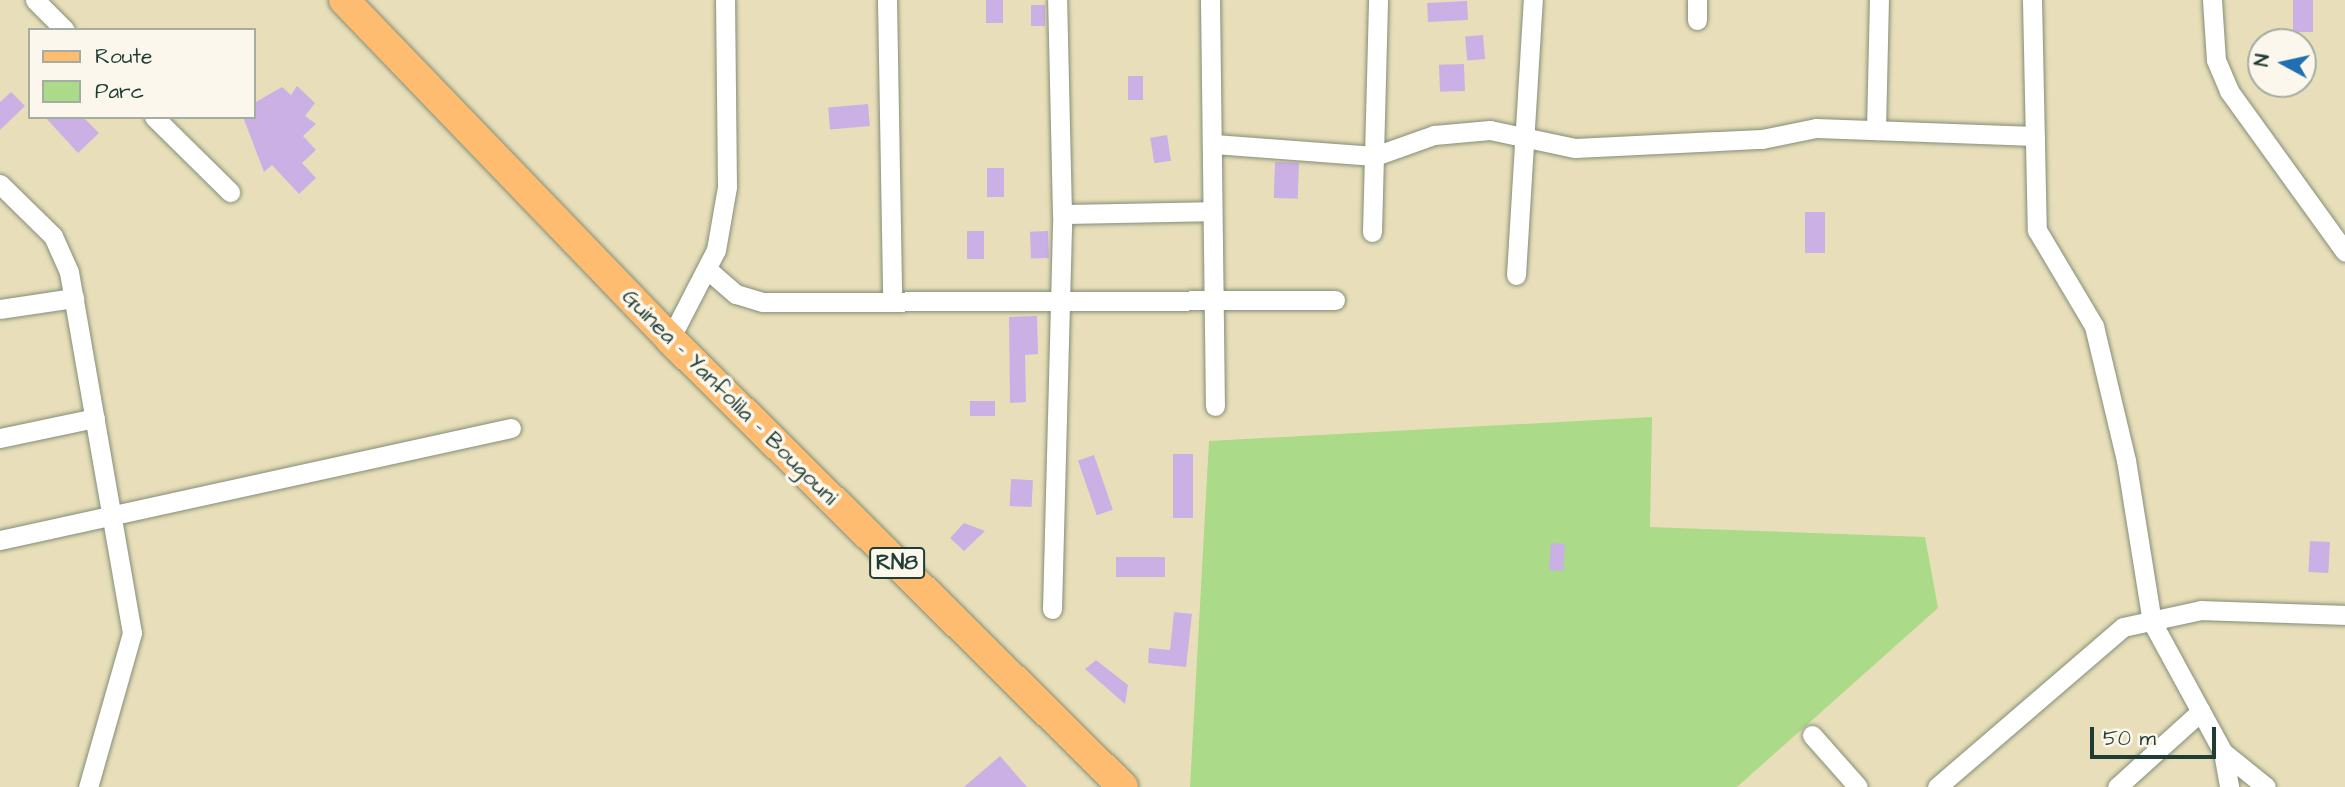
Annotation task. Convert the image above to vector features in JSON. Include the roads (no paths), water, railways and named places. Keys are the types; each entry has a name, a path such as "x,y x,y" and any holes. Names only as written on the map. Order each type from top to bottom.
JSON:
{"main road":[{"name":"Guinea - Yanfolila - Bougouni","path":"344,0 670,339 1123,787"}],"street":[{"path":"35,0 63,28"},
{"path":"670,339 708,270 727,187 725,0"},
{"path":"887,0 892,301"},
{"path":"1052,609 1062,214 1057,0"},
{"path":"1210,0 1214,144 1212,211 1215,406"},
{"path":"1372,232 1378,0"},
{"path":"1516,275 1533,0"},
{"path":"1876,131 1879,0"},
{"path":"2032,0 2037,230 2094,326 2126,460 2152,622 2223,752 2229,787"},
{"path":"2212,0 2216,60 2229,91 2345,252"},
{"path":"156,119 230,192"},
{"path":"1214,144 1375,156 1434,135 1490,130 1575,148 1762,139 1816,128 2035,136"},
{"path":"0,184 53,236 74,298 132,634 88,787"},
{"path":"1062,214 1212,211"},
{"path":"708,270 736,293 763,302 1335,300"},
{"path":"0,309 74,298"},
{"path":"0,438 95,418"},
{"path":"0,540 113,519 511,428"},
{"path":"1937,787 2103,640 2152,622 2201,610 2345,615"},
{"path":"2117,787 2201,711"},
{"path":"1812,734 1858,787"},
{"path":"2223,752 2266,787"}]}
